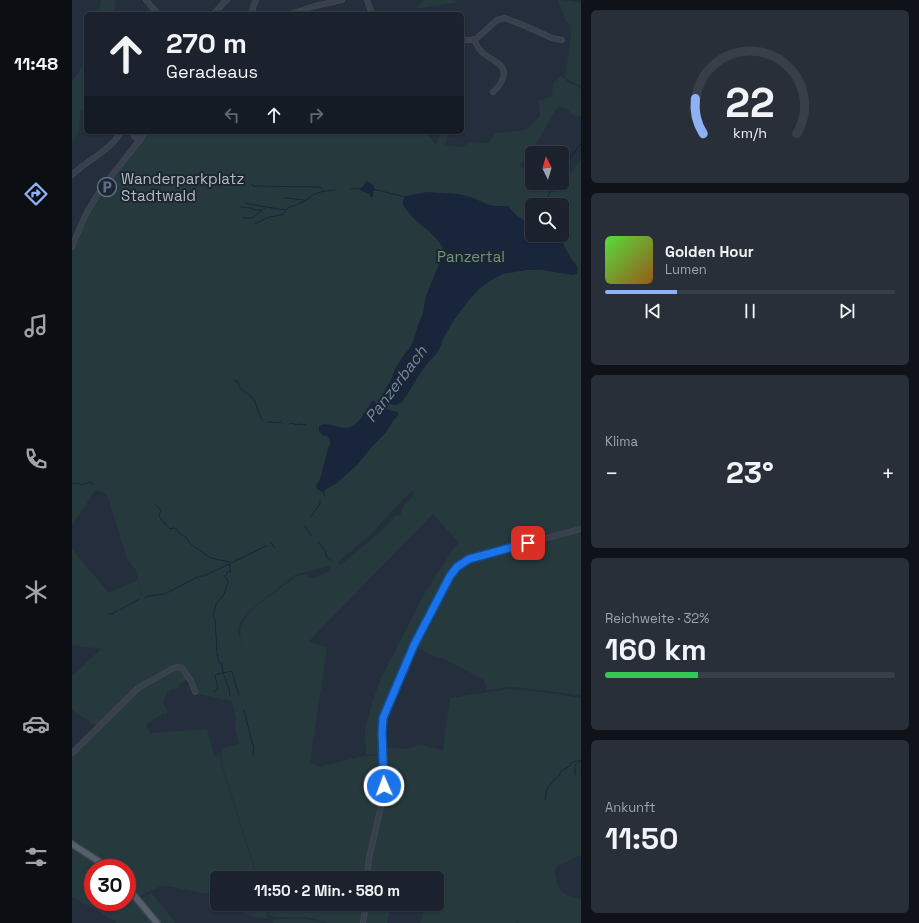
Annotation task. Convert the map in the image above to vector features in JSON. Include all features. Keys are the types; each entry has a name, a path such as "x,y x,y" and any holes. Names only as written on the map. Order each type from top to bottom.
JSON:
{"main road":[{"path":"72,844 95,859"},
{"path":"136,898 157,923"}],"street":[{"path":"146,0 156,12"},
{"path":"252,12 256,0"},
{"path":"295,12 325,2 342,0"},
{"path":"367,0 371,12"},
{"path":"216,12 224,1"},
{"path":"464,40 474,39 480,36 496,20 505,18 552,38 562,40"},
{"path":"474,39 480,51 500,64 503,69 504,74 502,80 493,92"},
{"path":"72,175 111,146 120,134"},
{"path":"133,134 140,141"},
{"path":"72,247 93,202 144,134"},
{"path":"368,871 369,858 383,796 383,718 414,645 450,576 469,559 581,529"},
{"path":"72,753 138,688 172,669 177,667 182,668 191,681 195,692"},
{"path":"363,923 365,911"}],"green space":[{"path":"101,0 115,0 114,12 99,12"},
{"path":"424,0 455,0 456,3 415,9"},
{"path":"558,0 573,1 581,4 581,86 565,78 571,35 570,24 565,20"},
{"path":"84,64 84,109 81,110 78,134 72,142 72,82"},
{"name":"Panzertal","path":"561,76 568,82 581,89 581,116 575,116 567,109 562,107 557,108 535,146 525,146 525,159 520,166 525,171 525,190 548,190 554,192 557,190 569,190 569,175 581,159 581,527 525,542 528,544 581,531 581,696 510,687 487,690 484,680 444,659 414,647 448,581 459,567 470,560 468,558 450,574 414,641 383,713 381,728 382,754 366,754 365,729 379,682 423,596 453,549 459,543 433,514 308,642 327,647 310,763 317,765 318,767 363,756 382,755 382,800 368,859 367,871 256,871 221,762 222,748 239,744 235,728 236,718 232,701 198,694 195,692 191,677 181,665 172,668 179,669 189,678 179,685 180,687 177,689 172,689 166,693 163,702 168,712 166,715 162,714 146,725 150,733 207,729 214,756 220,755 221,764 255,871 210,871 210,895 161,886 140,896 136,893 136,859 101,859 72,842 72,754 137,689 136,688 97,727 72,710 72,676 101,649 72,645 72,549 109,593 138,580 141,593 140,596 142,594 135,568 127,559 108,497 104,493 101,491 95,491 72,526 72,247 81,224 105,184 144,134 203,134 206,136 206,134 427,134 436,145 441,134 443,134 448,136 445,145 462,147 470,142 488,143 496,133 526,130 540,116 538,101 552,96 553,83","holes":["412,490 414,493 403,506 400,515 395,516 376,536 339,566 340,564 338,562 369,536","329,566 330,571 315,578 309,578 307,574 296,576 256,606 248,614 241,626 240,636 246,658 238,631 240,623 245,616 255,606 295,575"]},
{"path":"510,689 581,698 581,856 559,865 554,870 557,883 561,890 568,895 581,899 581,923 420,923 424,911 444,911 444,871 369,871 370,859 383,803 384,747 405,749 421,745 443,750 450,698"},
{"path":"72,849 88,859 84,859 84,903 72,897"},
{"path":"156,891 152,894 176,923 160,923 143,903 142,898"},
{"path":"136,902 154,923 117,923 98,911 136,911"},
{"path":"241,911 267,911 268,915 266,914 265,916 268,917 261,918 251,916"},
{"path":"269,911 364,911 362,923 328,923 312,918 274,917 270,915"},
{"path":"366,911 390,911 387,923 364,923"},
{"path":"297,918 323,923 273,923 268,920"}],"water":[{"path":"367,181 374,187 373,197 360,190"},
{"path":"427,192 458,194 471,197 489,205 508,206 516,215 525,221 525,242 563,242 578,269 577,274 572,275 542,270 526,270 503,274 480,288 454,320 437,353 426,365 401,403 395,405 385,402 381,407 398,412 398,415 387,431 358,464 337,483 322,492 317,489 316,486 320,479 330,441 328,437 322,435 319,431 319,426 326,424 344,428 353,426 362,417 373,400 378,405 395,369 413,342 423,313 426,296 439,264 443,248 440,242 410,214 404,206 403,202 406,196"}],"waterway":[{"name":"Panzerbach","path":"569,159 581,144"},
{"path":"252,184 253,186 320,187 324,191"},
{"path":"351,189 362,188"},
{"path":"373,189 405,197"},
{"path":"255,224 269,217 281,215 288,208 305,201 315,194 335,190"},
{"name":"Panzerbach","path":"547,198 551,190"},
{"path":"285,198 304,200"},
{"path":"245,203 286,210"},
{"path":"240,207 261,210"},
{"path":"243,218 252,218 265,208"},
{"path":"234,381 237,381 241,389 254,399 263,421"},
{"path":"268,422 279,423 280,421 283,424"},
{"path":"289,424 306,425"},
{"path":"72,483 82,485 90,482 94,484"},
{"name":"Panzerbach","path":"324,491 324,496"},
{"name":"Panzerbach","path":"311,517 320,504 320,501"},
{"path":"156,505 161,510 159,516 170,529 174,528 177,530 187,538 192,545 211,558 230,562"},
{"path":"305,526 311,536"},
{"path":"318,542 325,551 327,558 331,559 332,561"},
{"name":"Panzerbach","path":"271,543 274,548 275,547"},
{"name":"Panzerbach","path":"145,598 148,596 165,594 199,576 204,576 266,546"},
{"path":"217,651 215,619 213,617 216,604 224,594 228,582 224,576 227,572 231,571 229,564"},
{"name":"Panzerbach","path":"120,610 139,599"},
{"name":"Panzerbach","path":"108,614 112,614 117,611"},
{"path":"217,653 219,663 222,665 223,673 232,672 239,695"},
{"path":"214,692 218,689 215,676 223,673 230,696"},
{"path":"244,710 254,748 253,755"},
{"path":"576,775 575,765 581,760"},
{"path":"545,800 547,789 559,776 561,771 575,761 580,761"}],"place":[{"name":"Wanderparkplatz Stadtwald","path":"107,187"}],"route":[{"path":"384,786 382,733 385,711 417,637 433,610 450,576 457,567 469,559 528,543"}]}
